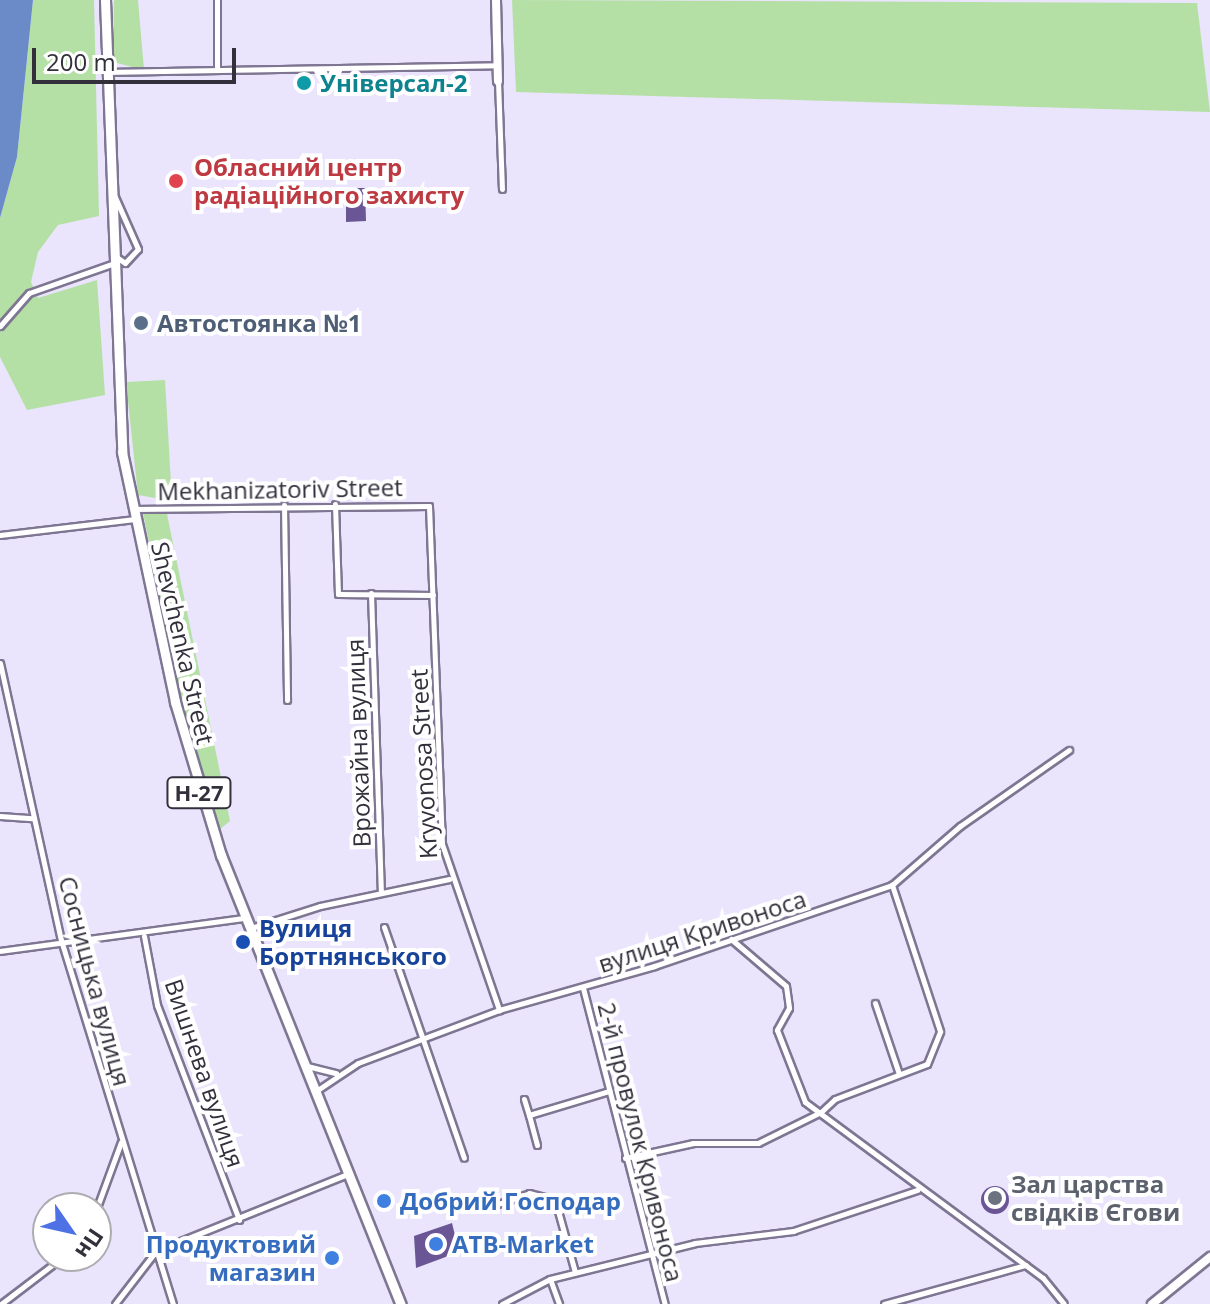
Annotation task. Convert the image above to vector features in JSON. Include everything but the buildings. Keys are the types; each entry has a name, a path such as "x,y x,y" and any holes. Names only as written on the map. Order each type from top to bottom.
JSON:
{"main road":[{"name":"Shevchenka Street","path":"105,0 115,376 132,509 193,777 246,918 401,1304"}],"street":[{"path":"217,0 217,68"},
{"path":"496,0 502,189"},
{"path":"106,72 497,65"},
{"path":"110,185 138,249 125,263 112,252"},
{"path":"0,326 29,293 112,264"},
{"path":"335,504 338,594 433,595"},
{"name":"Mekhanizatoriv Street","path":"132,509 335,504 429,506"},
{"path":"284,505 287,700"},
{"name":"Kryvonosa Street","path":"429,506 442,844 449,879 499,1010"},
{"path":"0,535 135,519"},
{"name":"Врожайна вулиця","path":"371,593 381,891"},
{"name":"Сосницька вулиця","path":"0,663 61,940 173,1304"},
{"name":"вулиця Кривоноса","path":"316,1091 336,1073 499,1010 583,988 892,885 960,826 1069,750"},
{"path":"0,816 32,818"},
{"path":"250,928 381,891 449,879"},
{"path":"625,1158 693,1143 758,1143 821,1112 835,1099 927,1064 940,1031 892,885"},
{"path":"0,951 61,940 144,936 246,918"},
{"path":"384,927 464,1158"},
{"name":"Вишнева вулиця","path":"144,936 157,1005 239,1220"},
{"path":"731,939 786,986 789,1008 777,1030 805,1102 917,1190 1026,1265 1064,1304"},
{"name":"2-й провулок Кривоноса","path":"583,988 648,1252 665,1304"},
{"path":"875,1003 899,1074"},
{"path":"306,1066 336,1073"},
{"path":"529,1115 609,1091"},
{"path":"524,1099 537,1145"},
{"path":"103,1192 122,1141"},
{"path":"115,1304 156,1251 350,1173"},
{"path":"502,1304 550,1279 575,1272 648,1252 793,1231 917,1190"},
{"path":"495,1205 529,1193 555,1200 575,1272"},
{"path":"1152,1304 1210,1257"},
{"path":"884,1304 1026,1265"},
{"path":"1,1304 43,1272"},
{"path":"550,1279 559,1304"}],"green space":[{"path":"33,0 94,0 99,216 58,225 38,252 31,282 38,298 97,280 105,395 27,410 0,357 0,218 17,157"},
{"path":"114,0 138,0 144,70 113,62"},
{"path":"512,0 1197,3 1210,112 516,92"},
{"path":"165,380 172,501 138,495 126,382"},
{"path":"143,513 167,513 230,821 219,830 191,744"}],"water":[{"path":"0,0 33,0 17,157 0,218"}],"place":[{"name":"Універсал-2","path":"304,83"},
{"name":"Обласний центр радіаційного захисту","path":"176,181"},
{"name":"Автостоянка №1","path":"141,323"},
{"name":"Вулиця Бортнянського","path":"243,942"},
{"name":"Зал царства свідків Єгови","path":"995,1198"},
{"name":"Добрий Господар","path":"384,1201"},
{"name":"ATB-Market","path":"436,1244"},
{"name":"Продуктовий магазин","path":"332,1258"}]}
